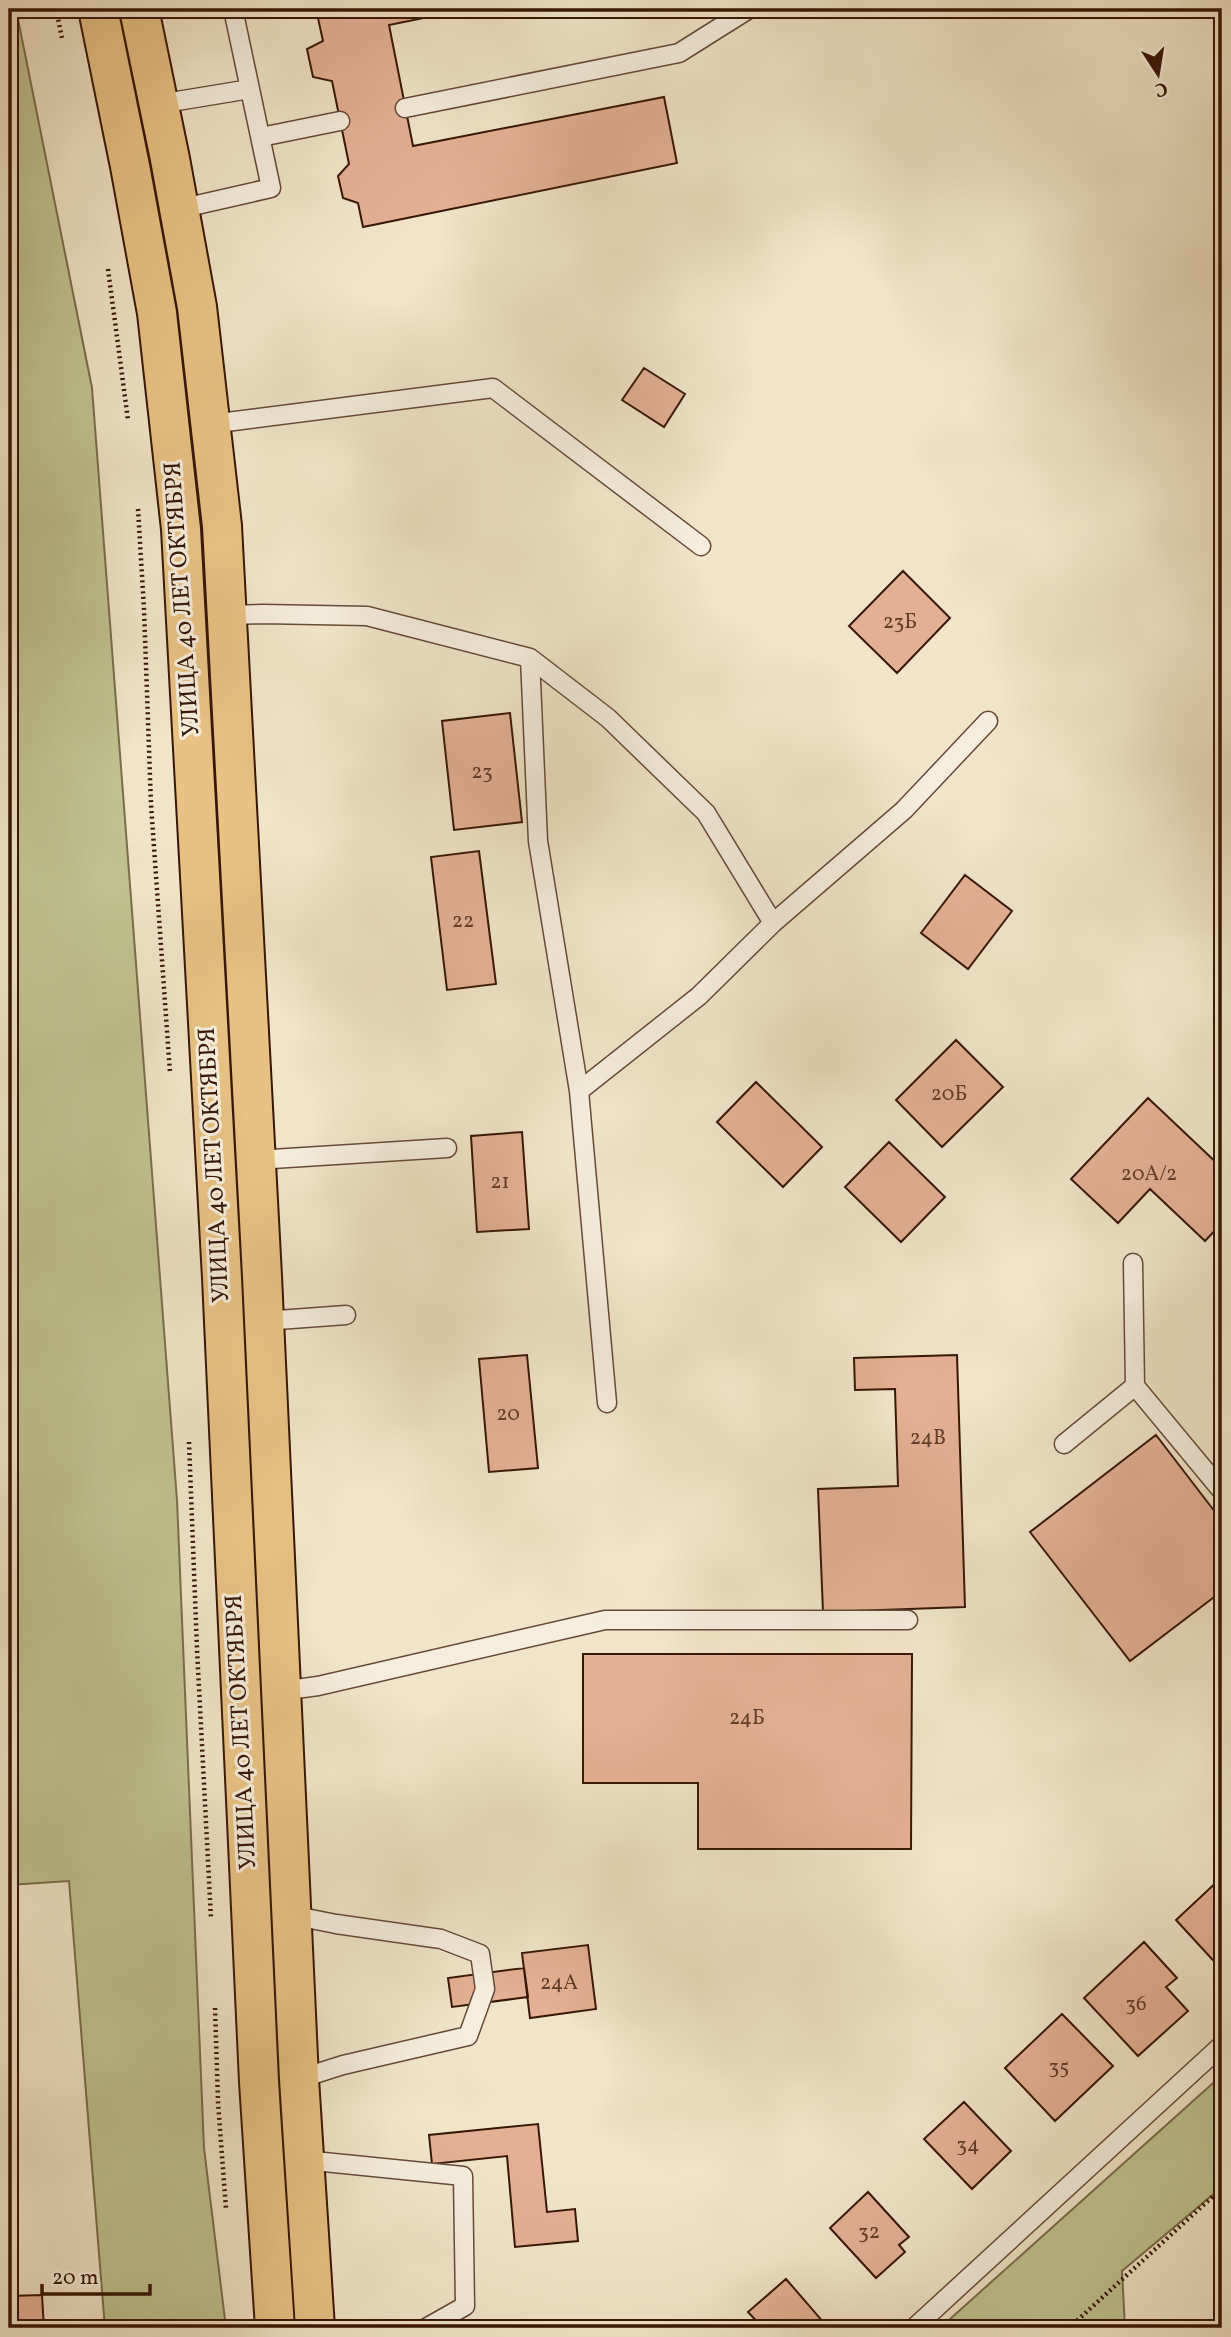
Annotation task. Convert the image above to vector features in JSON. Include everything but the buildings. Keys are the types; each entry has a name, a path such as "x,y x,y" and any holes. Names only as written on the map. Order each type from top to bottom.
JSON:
{"main road":[{"name":"УЛИЦА 40 ЛЕТ ОКТЯБРЯ","path":"98,9 157,313 181,529 222,1278 259,2081 275,2328"},
{"name":"УЛИЦА 40 ЛЕТ ОКТЯБРЯ","path":"139,9 197,307 222,526 264,1321 299,2079 315,2328"}],"lane":[{"path":"179,209 271,188 233,9"},
{"path":"405,108 679,54 748,9"},
{"path":"159,104 250,89"},
{"path":"261,137 340,121"},
{"path":"211,424 494,388 701,546"},
{"path":"226,615 367,615 530,657 608,718 706,813 773,923"},
{"path":"530,657 538,841 579,1091 607,1403"},
{"path":"579,1091 699,996 773,923 904,810 988,722"},
{"path":"256,1160 447,1148"},
{"path":"1133,1263 1135,1385 1222,1491"},
{"path":"264,1321 346,1315"},
{"path":"1064,1444 1135,1385"},
{"path":"281,1691 318,1686 605,1620 908,1620"},
{"path":"291,1915 442,1939 480,1954 485,1989 468,2036 343,2065 299,2079"},
{"path":"914,2328 1222,2045"},
{"path":"304,2160 463,2176 465,2306 426,2328"}],"path":[{"path":"56,9 63,42"},
{"path":"106,258 129,425"},
{"path":"137,502 151,805 170,1075"},
{"path":"189,1438 211,1921"},
{"path":"214,1999 227,2218"},
{"path":"1069,2328 1222,2188"}],"green space":[{"path":"9,9 16,9 92,388 177,1500 204,2148 226,2328 105,2328 69,1881 9,1885"},
{"path":"1222,2075 1222,2187 1122,2271 1125,2328 940,2328"}]}
